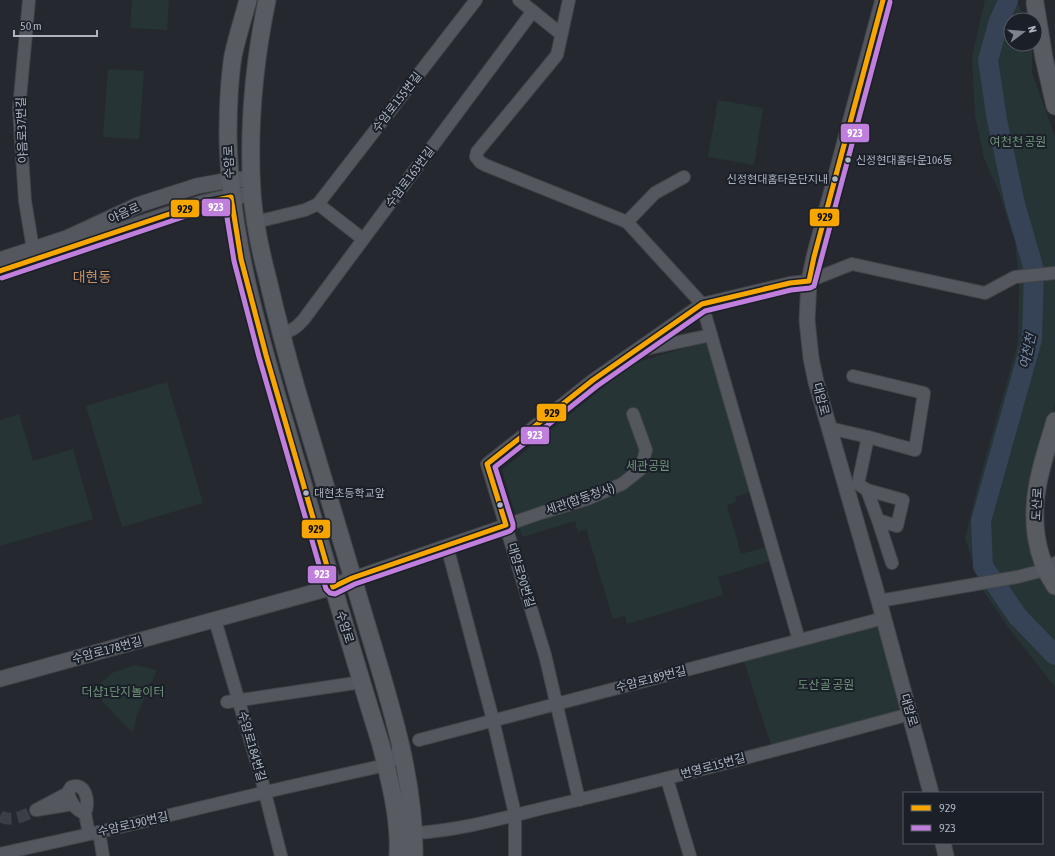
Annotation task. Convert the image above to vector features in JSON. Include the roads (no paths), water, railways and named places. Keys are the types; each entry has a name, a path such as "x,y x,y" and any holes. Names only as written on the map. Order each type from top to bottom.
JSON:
{"main road":[{"name":"수암로","path":"248,0 233,57 228,122 231,197 241,259 264,348 395,800 398,827 398,856"},
{"name":"수암로","path":"268,0 262,26 253,91 251,124 252,187 256,222 262,255 281,334 400,740 411,797 415,833 414,856"},
{"path":"1037,1 1044,58 1055,106"},
{"name":"도산로","path":"1055,421 1038,483 1035,519 1037,545 1050,566 1055,586"}],"street":[{"name":"야음로37번길","path":"29,0 19,109 25,201 35,253"},
{"path":"239,32 240,0"},
{"name":"수암로155번길","path":"318,204 476,0"},
{"path":"519,0 561,34"},
{"path":"569,0 557,55 477,152 476,157 485,165 627,222 702,304 799,640"},
{"name":"대암로","path":"884,0 818,243 809,281 807,320 811,358 821,403 884,618 931,792"},
{"name":"수암로163번길","path":"281,334 296,328 304,319 533,12"},
{"path":"627,222 655,193 684,177"},
{"name":"야음로","path":"0,271 35,253 138,206 197,186 230,180 252,187"},
{"name":"야음로","path":"0,260 35,253 202,203 231,197 252,187"},
{"path":"256,222 305,210 318,204 364,240"},
{"name":"대암로90번길","path":"579,800 545,655 487,464 593,380 702,304 790,283 809,281 852,264 984,293 1015,278 1055,273"},
{"path":"635,352 711,335"},
{"path":"828,428 915,450 924,393 853,376"},
{"name":"세관(합동청사)","path":"506,525 593,497 622,484 641,469 646,450 633,414"},
{"path":"868,437 858,484 867,490 903,500 897,526 878,520"},
{"path":"867,490 892,563"},
{"path":"352,578 506,525"},
{"path":"447,546 493,720 515,814 515,856"},
{"path":"879,601 1017,577 1050,566"},
{"name":"수암로178번길","path":"0,679 333,587 352,578"},
{"name":"수암로189번길","path":"419,740 884,618"},
{"path":"215,620 233,701 362,682"},
{"name":"수암로184번길","path":"233,701 265,792"},
{"name":"번영로15번길","path":"415,833 482,824 515,814 667,779 910,714"},
{"path":"386,766 396,756 400,740"},
{"name":"수암로190번길","path":"0,854 265,792 386,766"},
{"path":"667,779 690,856"},
{"path":"84,813 87,809 88,800 80,786 74,786 69,789 71,799 81,813 84,813 94,833 102,856"},
{"path":"265,792 281,856"},
{"path":"943,844 946,856"}],"waterway":[{"name":"여천천","path":"1008,1 999,21 988,60 997,120 1015,204 1034,270 1032,339 981,521 983,566 1018,617 1055,655"}],"tunnel":[{"path":"0,816 9,819 23,816 36,810"}],"place":[{"name":"신정현대홈타운106동","path":"848,160"},
{"name":"신정현대홈타운단지내","path":"835,179"},
{"name":"대현초등학교앞","path":"306,493"}],"district":[{"name":"대현동","path":"92,277"}],"park label":[{"name":"여천천 공원","path":"1018,142"},
{"name":"세관공원","path":"648,466"},
{"name":"도산골 공원","path":"826,685"},
{"name":"더샵1단지놀이터","path":"123,692"}]}
